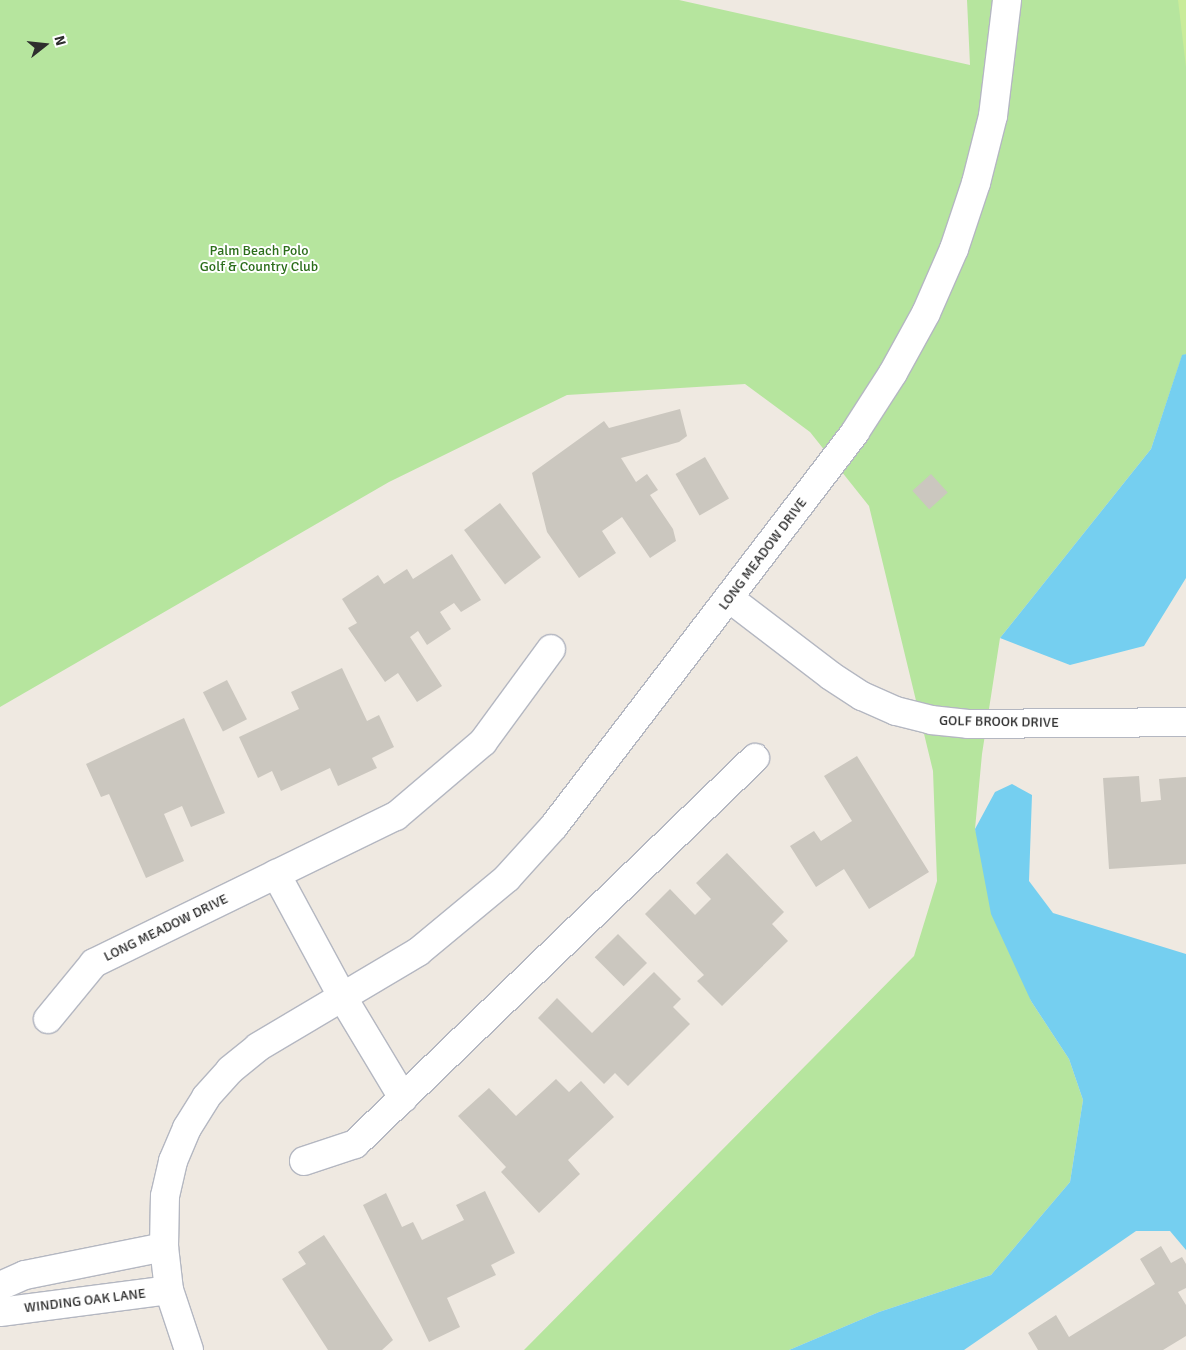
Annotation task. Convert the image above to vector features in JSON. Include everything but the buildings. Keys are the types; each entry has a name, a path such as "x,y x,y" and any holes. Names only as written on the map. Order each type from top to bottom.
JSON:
{"street":[{"name":"LONG MEADOW DRIVE","path":"189,1350 169,1290 164,1248 165,1196 173,1161 187,1128 206,1097 230,1070 258,1047 418,952 473,909 507,878 554,826 855,432 893,374 926,313 954,249 976,183 993,116 1008,0"},
{"name":"GOLF BROOK DRIVE","path":"729,598 831,676 862,696 896,711 931,720 968,724 1186,722"},
{"name":"LONG MEADOW DRIVE","path":"48,1019 94,963 396,816 484,742 550,649"},
{"path":"304,1161 355,1144 755,758"},
{"path":"276,874 343,998 403,1098"},
{"path":"0,1286 25,1276 164,1248"},
{"name":"WINDING OAK LANE","path":"0,1312 169,1290"}],"green space":[{"name":"Palm Beach Polo Golf & Country Club","path":"0,0 679,0 970,65 967,0 1186,0 1186,354 1182,356 1151,449 1000,638 982,754 975,829 1031,1001 1069,1059 1083,1100 1070,1182 991,1275 879,1312 789,1350 524,1350 914,956 937,881 933,771 869,506 810,432 745,384 567,395 389,482 0,707"},
{"path":"1178,0 1186,0 1186,67"}],"water":[{"path":"1186,354 1186,578 1144,646 1070,665 1000,638 1151,449 1182,355"},
{"path":"1012,784 1032,795 1029,881 1053,913 1186,954 1186,1250 1170,1231 1136,1231 964,1350 789,1350 879,1312 991,1275 1070,1182 1083,1100 1069,1059 1031,1001 991,914 975,829 995,792"}]}
